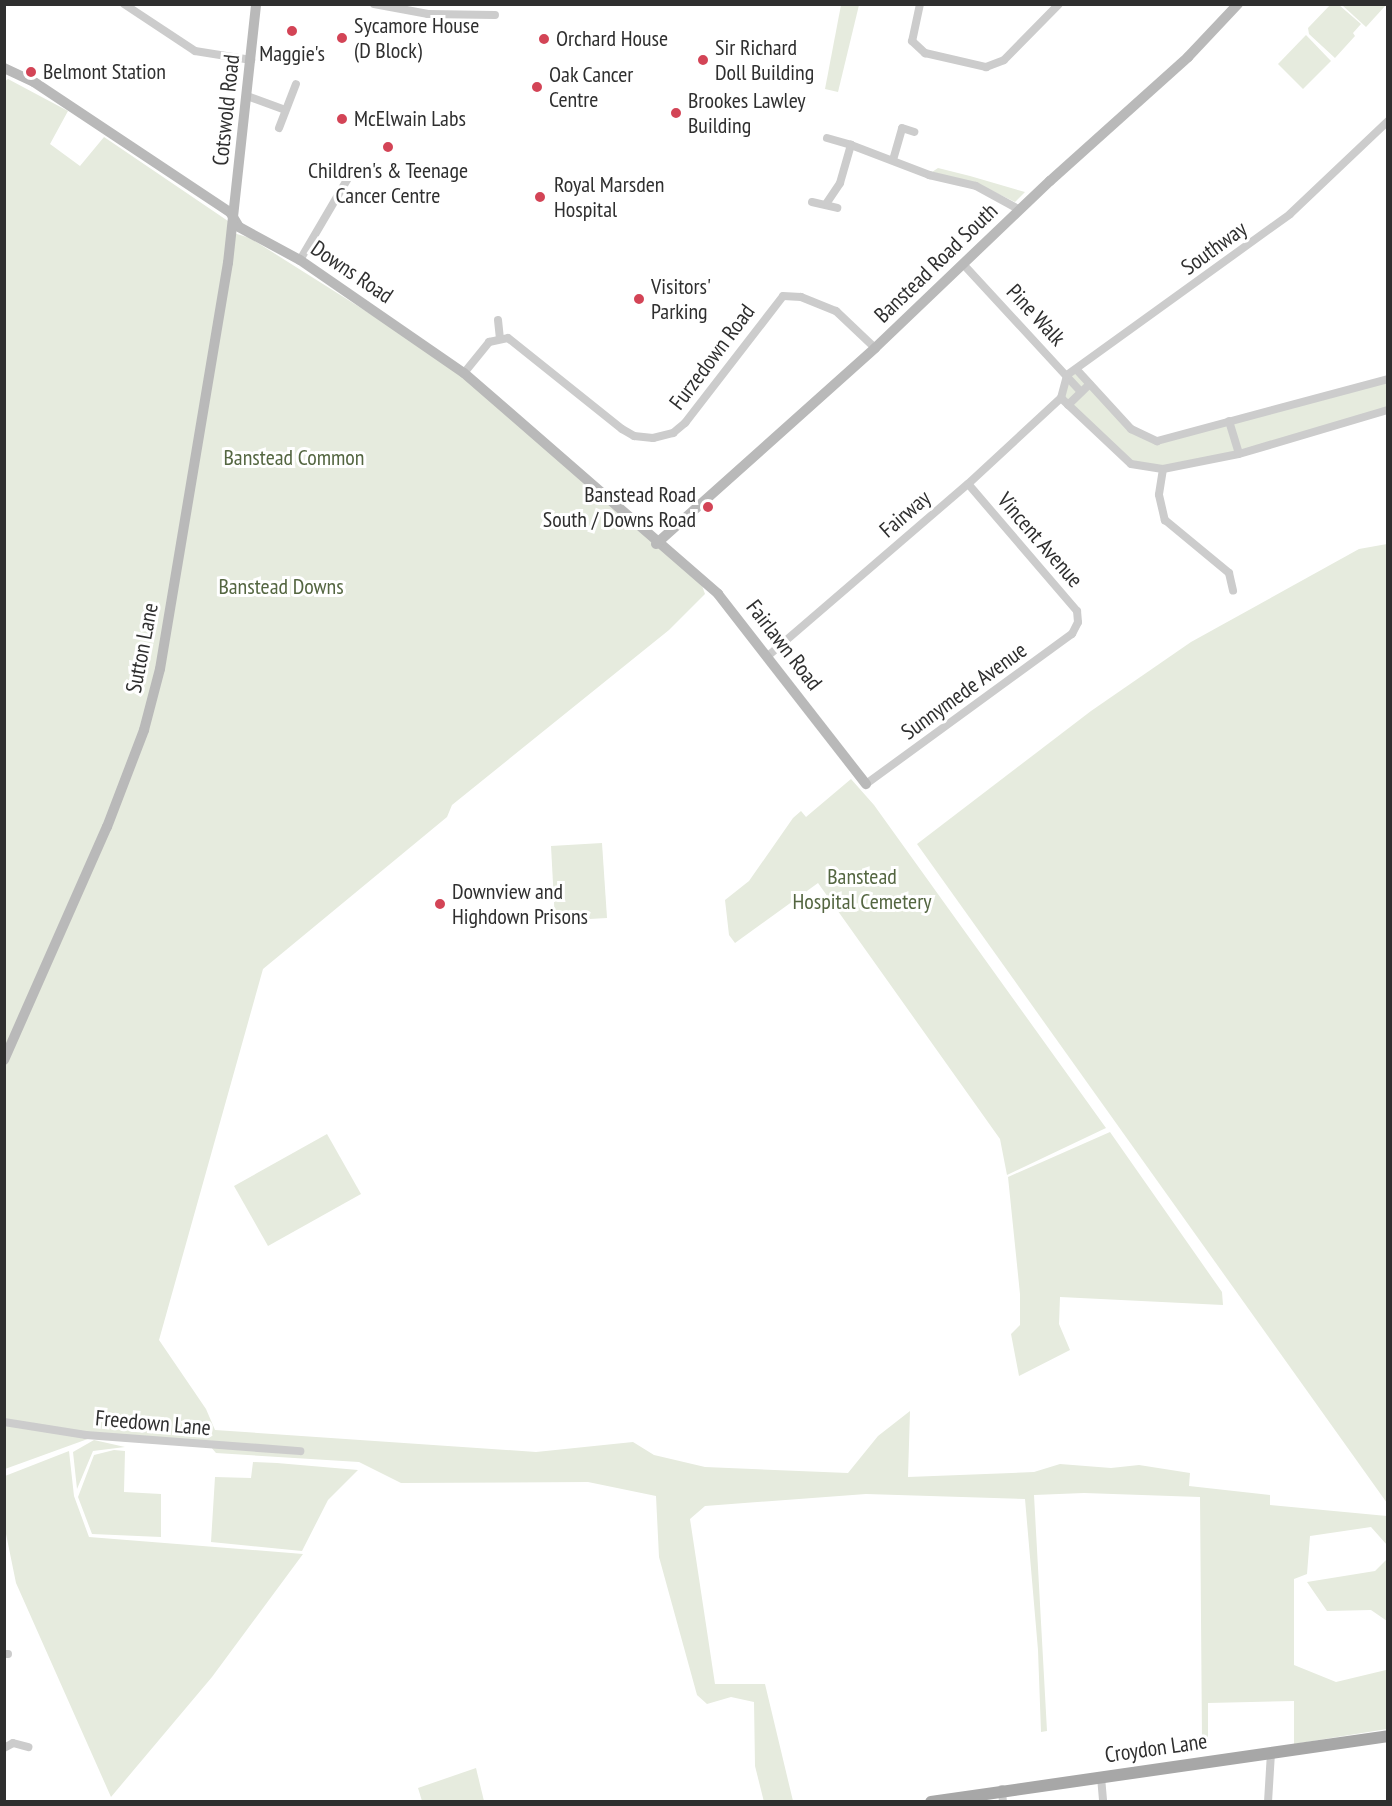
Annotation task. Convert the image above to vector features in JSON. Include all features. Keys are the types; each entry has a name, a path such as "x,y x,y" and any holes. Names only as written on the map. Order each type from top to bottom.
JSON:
{"main road":[{"name":"Croydon Lane","path":"931,1802 1002,1796 1101,1777 1388,1736"}],"street":[{"path":"124,4 195,51 251,60"},
{"name":"Cotswold Road","path":"234,219 256,4"},
{"path":"374,4 428,14 495,15"},
{"path":"920,4 912,42 925,53 986,67 1004,60 1059,4"},
{"name":"Banstead Road South","path":"656,544 874,348 1020,210 1188,57 1238,4"},
{"name":"Downs Road","path":"6,70 34,82 230,212 239,227 300,260 464,373 656,544"},
{"path":"279,128 283,109 297,84"},
{"path":"247,96 283,109"},
{"name":"Southway","path":"1067,375 1290,214 1388,121"},
{"path":"893,160 902,128 914,132"},
{"path":"827,138 893,160 929,175 991,192 1020,210"},
{"path":"826,204 840,183 851,145"},
{"path":"300,260 351,173"},
{"path":"812,201 837,208"},
{"name":"Sutton Lane","path":"4,1060 107,827 144,730 160,669 234,219"},
{"name":"Pine Walk","path":"963,264 1081,392"},
{"name":"Furzedown Road","path":"500,338 518,345 622,429 646,438 666,436 685,423 783,296 795,295 836,311 874,348"},
{"path":"464,373 489,342 500,338 498,320"},
{"name":"Pine Walk","path":"1077,370 1131,429 1157,441 1388,379"},
{"path":"1067,375 1061,398 1068,405 1131,464 1163,470 1239,454 1388,410"},
{"path":"1068,405 1090,384"},
{"name":"Fairway","path":"769,655 968,484 1061,398"},
{"path":"1229,421 1239,454"},
{"path":"1163,470 1159,495 1165,520 1229,573 1233,591"},
{"name":"Vincent Avenue","path":"968,484 1077,611 1078,622"},
{"name":"Fairlawn Road","path":"656,544 718,594 769,655 866,784"},
{"name":"Sunnymede Avenue","path":"866,784 1072,634 1078,622"},
{"name":"Freedown Lane","path":"4,1422 86,1435 300,1451"},
{"path":"4,1748 13,1743 28,1747"},
{"path":"1268,1802 1271,1753"},
{"path":"1101,1777 1103,1802"}],"green space":[{"path":"1331,4 1339,5 1361,24 1353,33 1355,36 1335,58 1309,34 1308,28"},
{"path":"841,5 859,5 838,92 825,89"},
{"path":"1342,5 1386,5 1366,27"},
{"path":"1306,35 1331,61 1303,89 1278,64"},
{"name":"Banstead Downs","path":"8,79 68,111 50,144 80,166 104,137 228,221 227,231 250,238 464,373 700,580 705,594 669,630 452,805 447,817 263,969 159,1340 206,1409 215,1430 536,1452 633,1442 654,1455 705,1467 848,1473 878,1436 910,1411 908,1477 1034,1472 1060,1464 1111,1468 1139,1465 1190,1473 1189,1486 1270,1495 1270,1505 1387,1516 1387,1545 1371,1527 1310,1536 1307,1574 1294,1579 1294,1665 1336,1682 1386,1670 1387,1729 1294,1744 1294,1701 1208,1703 1208,1738 1202,1739 1200,1497 1084,1493 1034,1495 1047,1731 1041,1732 1038,1650 1025,1499 866,1494 705,1506 690,1519 715,1684 765,1684 793,1801 764,1802 755,1766 754,1702 731,1697 707,1704 697,1695 659,1557 656,1496 588,1482 401,1483 359,1462 216,1453 210,1446 96,1436 5,1469 4,82"},
{"path":"938,168 1025,192 1015,202 978,184 932,172"},
{"path":"1077,370 1131,429 1157,441 1387,379 1387,410 1239,454 1163,469 1131,464 1061,398 1067,375"},
{"path":"1388,544 1387,1503 917,844 1091,711 1191,642 1359,549"},
{"name":"Banstead Hospital Cemetery","path":"851,779 874,805 1106,1128 1007,1175 1000,1139 818,883 735,943 729,935 725,900 749,881 793,818 801,811 806,817"},
{"path":"602,843 607,918 555,921 551,846"},
{"path":"1110,1132 1222,1292 1223,1305 1060,1297 1059,1324 1070,1350 1019,1376 1011,1334 1020,1325 1020,1294 1008,1177"},
{"path":"327,1134 361,1194 268,1246 234,1186"},
{"path":"94,1440 125,1447 93,1451 77,1489 73,1452"},
{"path":"114,1450 125,1451 124,1492 161,1494 161,1537 92,1534 78,1497 94,1455"},
{"path":"69,1451 74,1496 89,1537 303,1554 212,1677 111,1797 16,1583 5,1529 5,1476"},
{"path":"253,1462 358,1470 328,1500 302,1551 211,1542 215,1477 251,1478"},
{"path":"1387,1559 1387,1621 1371,1610 1327,1611 1307,1582 1375,1571"},
{"path":"476,1768 484,1801 422,1801 418,1788"}],"place":[{"name":"Maggie's","path":"292,31"},
{"name":"Sycamore House (D Block)","path":"342,38"},
{"name":"Orchard House","path":"544,39"},
{"name":"Sir Richard Doll Building","path":"703,60"},
{"name":"Belmont Station","path":"31,72"},
{"name":"Oak Cancer Centre","path":"537,87"},
{"name":"Brookes Lawley Building","path":"676,113"},
{"name":"McElwain Labs","path":"342,119"},
{"name":"Children's & Teenage Cancer Centre","path":"388,147"},
{"name":"Royal Marsden Hospital","path":"540,197"},
{"name":"Visitors' Parking","path":"639,299"},
{"name":"Banstead Road South / Downs Road","path":"708,507"},
{"name":"Downview and Highdown Prisons","path":"440,904"}],"park label":[{"name":"Banstead Common","path":"294,458"}]}
